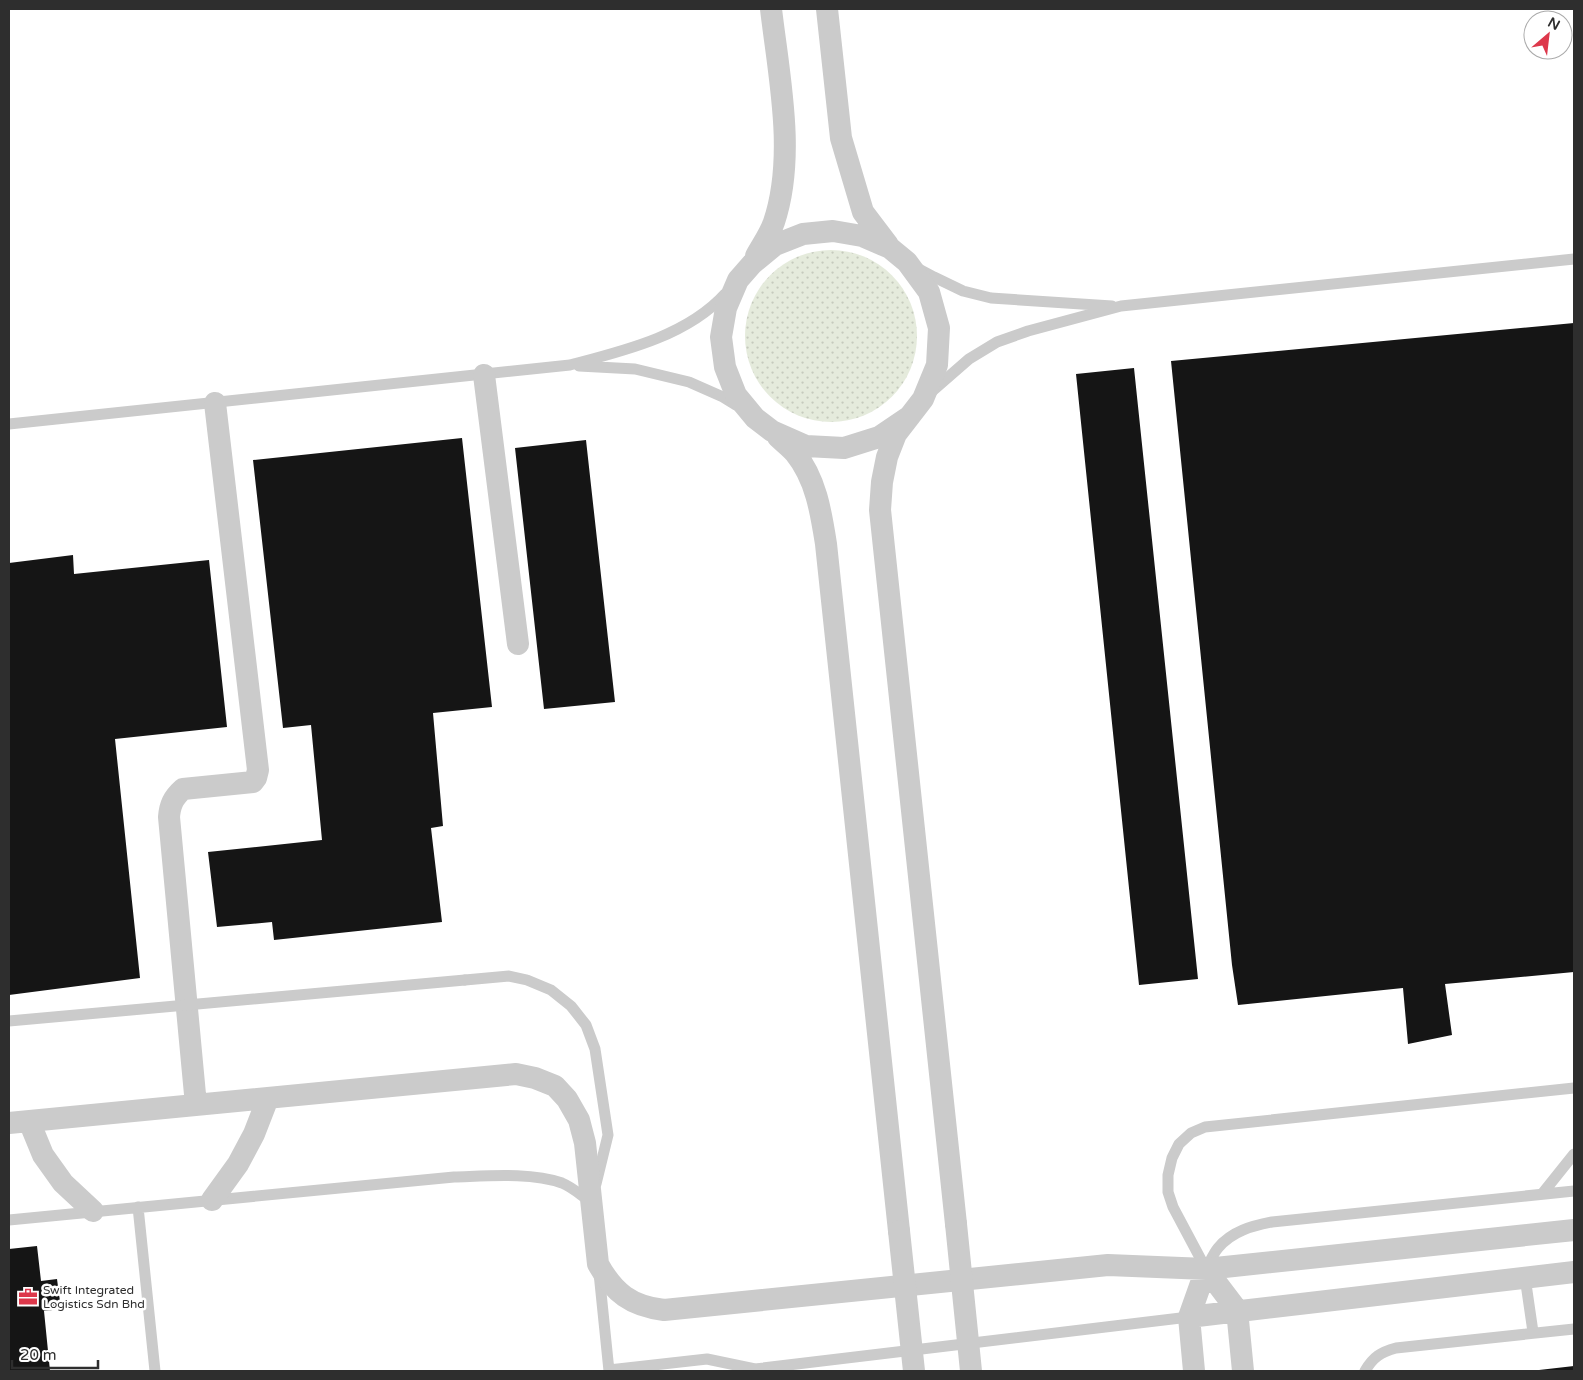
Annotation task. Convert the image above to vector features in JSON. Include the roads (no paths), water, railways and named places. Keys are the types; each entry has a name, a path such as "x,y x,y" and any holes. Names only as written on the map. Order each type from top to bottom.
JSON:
{"street":[{"path":"771,9 784,126 785,158 782,188 773,224 726,308 721,337 725,367 736,395 764,425 795,453 811,480 820,507 826,544 914,1371"},
{"path":"827,9 841,138 863,212 929,292 939,328 938,365 916,407 896,434 882,482 880,510 971,1371"},
{"path":"745,272 775,245 803,234 833,231 862,236 898,255"},
{"path":"484,375 518,644"},
{"path":"196,1105 169,818 170,806 174,796 183,789 252,782 256,778 258,770 215,402"},
{"path":"764,425 806,446 844,448 879,437 916,407"},
{"path":"19,1122 516,1074 535,1078 554,1086 567,1099 579,1120 585,1143 598,1264 606,1277 624,1297 651,1308 664,1310 1108,1265 1206,1269 1574,1230"},
{"path":"212,1200 238,1164 254,1134 268,1098"},
{"path":"19,1122 63,1183 93,1211"},
{"path":"1206,1269 1237,1310 1243,1371"},
{"path":"1194,1371 1188,1317 1206,1269"},
{"path":"1188,1317 1574,1272"}],"lane":[{"path":"898,255 934,277 963,291 990,298 1121,306"},
{"path":"916,407 969,359 997,342 1028,331 1121,306 1574,259"},
{"path":"9,424 570,365 628,349 685,326 714,306 745,272"},
{"path":"570,365 635,369 689,382 723,397 764,425"},
{"path":"9,1021 509,976 527,980 551,990 572,1006 586,1025 595,1049 608,1135 591,1202 564,1184 547,1179 510,1176 454,1177 9,1220"},
{"path":"1206,1269 1173,1207 1168,1192 1168,1175 1172,1158 1180,1144 1191,1133 1205,1127 1574,1088"},
{"path":"1542,1194 1574,1154"},
{"path":"1206,1269 1217,1248 1247,1227 1272,1222 1574,1191"},
{"path":"138,1207 155,1371"},
{"path":"598,1264 609,1370 707,1358 751,1370 1188,1317"},
{"path":"1526,1277 1533,1332"},
{"path":"1365,1371 1370,1362 1380,1353 1396,1348 1574,1329"}],"place":[{"name":"Swift Integrated Logistics Sdn Bhd","path":"28,1297"}]}
